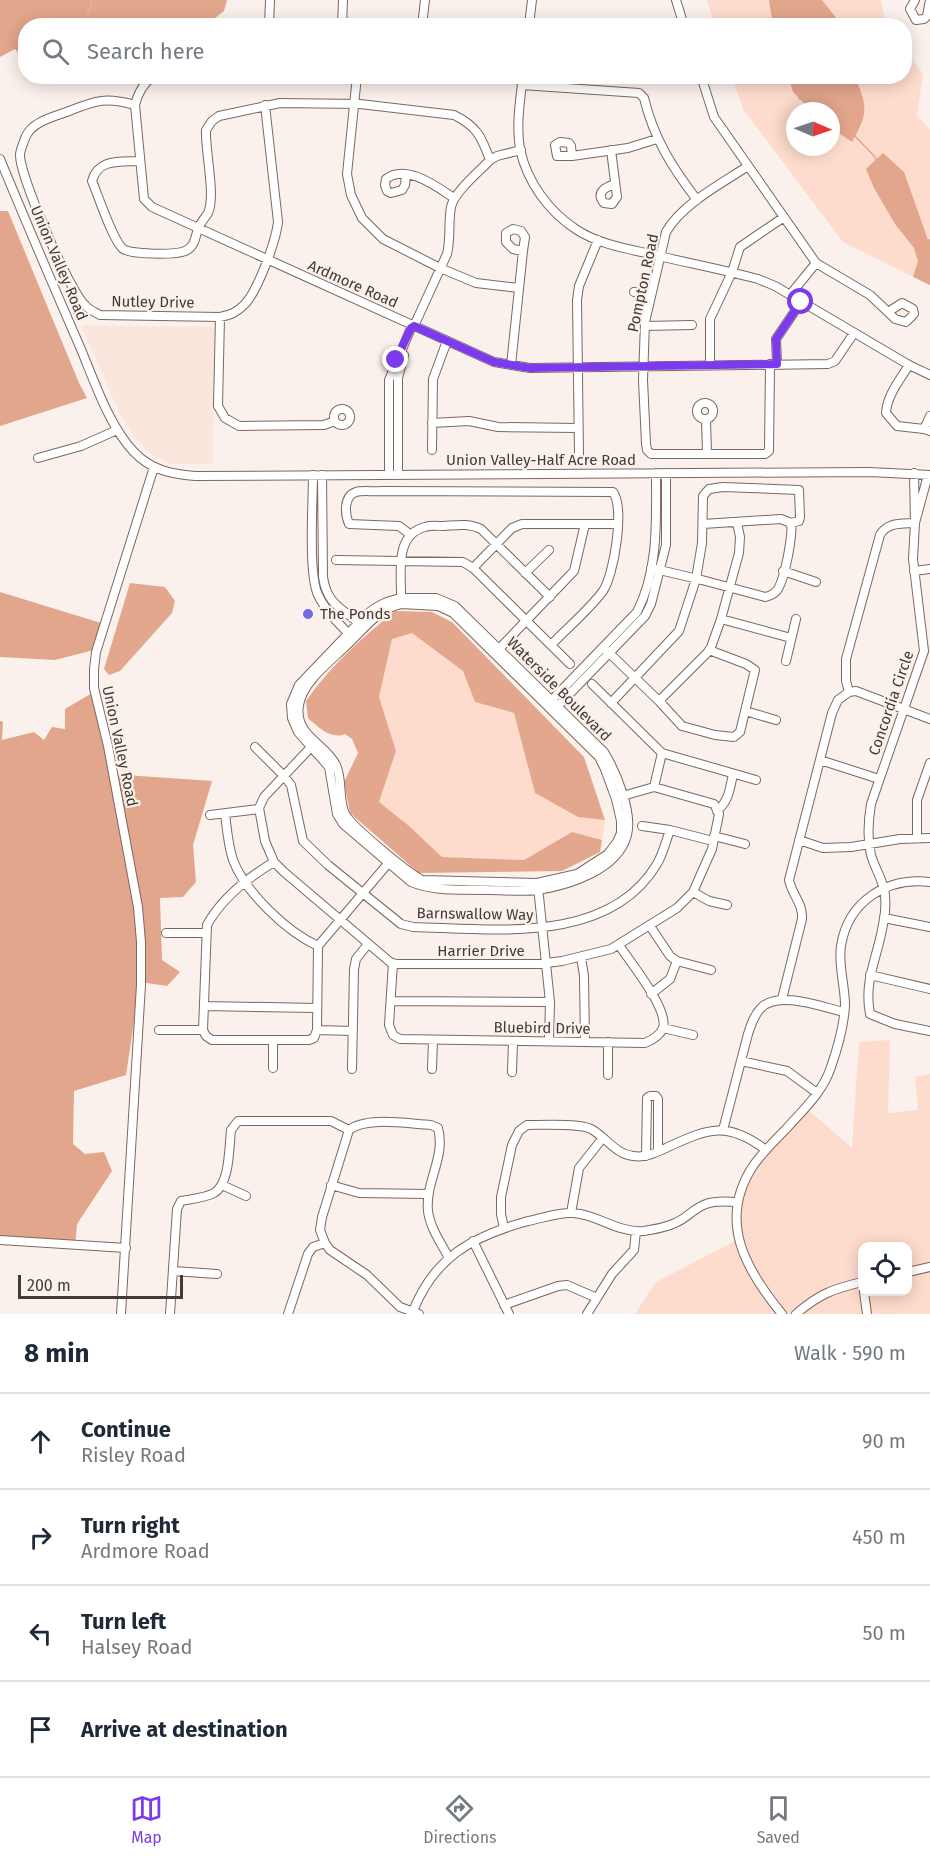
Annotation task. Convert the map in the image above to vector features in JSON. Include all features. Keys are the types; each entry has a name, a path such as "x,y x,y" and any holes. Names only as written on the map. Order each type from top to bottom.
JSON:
{"street":[{"path":"269,18 270,0"},
{"path":"342,18 343,0"},
{"path":"423,18 425,0"},
{"path":"530,18 532,0"},
{"path":"676,0 682,18"},
{"path":"915,0 910,9 916,20 927,16 930,0"},
{"path":"135,105 138,94 145,84"},
{"path":"356,84 347,174 351,195 362,218 383,239 440,268 476,283 519,288"},
{"path":"523,84 519,125 520,150 529,174 545,201 577,230 598,240 660,257 758,279 930,375"},
{"path":"552,84 639,93 644,98 657,139 679,176 698,200"},
{"path":"704,84 714,117 816,263 870,295 888,312"},
{"name":"Nutley Drive","path":"135,105 113,99 89,102 37,124 27,134 20,153 21,164 31,193 71,288 86,307 100,315 220,317 232,315 246,303 276,239 278,222 265,105"},
{"path":"140,160 106,163 100,166 92,180 107,219 122,248 130,253 186,251 195,241 198,228 208,212 211,197 206,130 219,116 280,102 354,104 454,115 468,122 482,139 490,160"},
{"name":"Ardmore Road","path":"135,105 144,199 152,207 494,362 530,368 828,364 835,361 854,333"},
{"path":"572,156 628,148 657,139"},
{"path":"389,474 389,380 396,360 447,254 450,241 451,207 454,198 490,160 520,150"},
{"path":"611,150 615,184"},
{"name":"Union Valley Road","path":"0,159 117,430 134,452 154,467 96,652 93,678 140,924 141,985 122,1314"},
{"name":"Pompton Road","path":"748,166 673,219 666,232 645,326 644,391 647,450 651,454 765,454 769,451 774,364"},
{"path":"406,175 423,179 454,198"},
{"path":"710,365 710,319 732,272 740,247 784,217"},
{"path":"579,455 577,300 579,286 598,240"},
{"path":"511,365 524,251"},
{"path":"790,295 816,263"},
{"path":"634,292 651,294"},
{"path":"774,364 776,339 801,302"},
{"path":"220,317 218,406 225,418 239,426 324,425 335,421"},
{"path":"645,326 692,325"},
{"path":"398,474 398,378 400,362 415,331 414,326"},
{"path":"432,450 433,379 447,341"},
{"path":"909,365 886,404 886,413 897,426 927,430 930,416"},
{"path":"706,420 707,453"},
{"path":"432,423 469,421 498,427 578,428"},
{"path":"389,432 393,429 398,431"},
{"path":"38,458 81,446 117,430"},
{"name":"Union Valley-Half Acre Road","path":"154,467 171,474 189,475 868,472 929,475"},
{"path":"553,706 606,650 645,616 651,604 656,569 657,473"},
{"path":"656,569 666,544 666,473"},
{"name":"Concordia Circle","path":"884,888 869,844 868,822 871,804 924,651 914,571 914,473"},
{"path":"313,475 313,573 317,594 351,636"},
{"path":"322,475 325,591 342,611 361,625"},
{"name":"Concordia Circle","path":"915,523 929,475"},
{"path":"611,703 679,631 696,579 703,524 701,510 703,496 709,489 799,490 801,517 799,521 790,523 781,519 703,524"},
{"path":"411,535 399,526 349,524 346,511 347,502 355,492 606,490 613,492 617,497 618,538 604,590 551,645"},
{"path":"656,506 666,506"},
{"path":"659,700 709,650 722,619 739,553 740,537 737,523"},
{"path":"656,569 765,597 771,595 778,589 791,542 790,523"},
{"path":"849,692 846,681 846,659 880,535 884,528 891,525 915,523"},
{"path":"472,568 512,528 522,524 618,524"},
{"path":"496,651 574,571 585,524"},
{"path":"401,601 402,546 411,535 424,527 472,525 481,529 550,597"},
{"path":"525,573 549,550"},
{"path":"336,560 459,560 472,568 570,664"},
{"path":"914,571 930,568"},
{"path":"783,571 816,582"},
{"name":"Waterside Boulevard","path":"401,601 438,606 453,613 553,706 599,757 619,798 621,833 608,854 577,874 537,886 422,880 391,861 351,823 342,804 340,779 336,765 329,754 313,746 298,714 303,692 351,636 361,625 401,601"},
{"path":"722,619 791,638"},
{"path":"786,661 796,619"},
{"path":"606,650 659,700 682,726 729,738 734,737 740,732 755,670 746,664 709,650"},
{"path":"592,684 662,753 756,780"},
{"path":"782,999 802,919 802,905 791,891 789,880 832,713 838,700 849,692 856,691 930,719"},
{"path":"745,711 776,720"},
{"path":"313,746 264,797 259,809 265,841 274,862 339,921 393,963"},
{"name":"Barnswallow Way","path":"255,747 291,785 303,841 401,924 413,927 543,928 584,921 632,894 658,862 670,830"},
{"path":"654,787 662,753"},
{"path":"820,760 879,779"},
{"path":"917,838 917,800 930,764"},
{"path":"619,798 654,787 714,804 717,811 725,804 734,774"},
{"path":"210,815 259,809"},
{"name":"Harrier Drive","path":"393,963 548,963 611,950 677,908 693,892 707,862 719,814 717,811"},
{"path":"225,814 228,843 234,863 246,881 259,899 303,939 318,945"},
{"path":"642,826 745,844"},
{"path":"799,840 824,848 930,838"},
{"path":"274,862 246,881 212,916 207,925 203,1030 212,1041 309,1040 314,1038 317,1030 318,945 391,861"},
{"path":"782,1314 754,1276 738,1239 738,1202 743,1185 753,1166 817,1093 831,1068 843,1024 841,948 849,920 867,898 884,888 895,883 914,880 930,882"},
{"path":"537,886 548,963 549,1041"},
{"path":"884,888 884,918 870,975 867,998 870,1014 895,1024 930,1031"},
{"path":"693,892 727,905"},
{"path":"884,918 930,927"},
{"path":"650,926 670,956 677,961 711,970"},
{"path":"166,933 206,933"},
{"path":"352,1069 354,969 356,958 368,944"},
{"path":"619,945 660,1007 663,1028 693,1035"},
{"path":"581,957 584,976 585,1042"},
{"path":"651,994 670,979 677,961"},
{"name":"Bluebird Drive","path":"393,963 389,1025 393,1035 400,1039 645,1043 655,1038 663,1028"},
{"path":"870,975 930,989"},
{"path":"723,1130 754,1019 762,1007 782,999 844,1012"},
{"path":"391,1001 550,1002"},
{"path":"205,1006 317,1008"},
{"path":"159,1029 203,1030"},
{"path":"317,1030 353,1031"},
{"path":"432,1069 433,1040"},
{"path":"273,1041 273,1068"},
{"path":"512,1072 513,1041"},
{"path":"608,1042 608,1075"},
{"path":"741,1061 787,1071 817,1093"},
{"path":"646,1156 647,1098 650,1095 658,1099 658,1151"},
{"path":"170,1314 177,1209 181,1201 214,1193 222,1185 226,1173 231,1130 237,1121 331,1121 349,1130"},
{"path":"449,1258 430,1224 428,1210 428,1194 441,1143 438,1128 431,1125 368,1122 349,1130 331,1185 320,1230 330,1250 367,1275 394,1302 415,1313 431,1278 449,1258 473,1240 504,1228 556,1214 571,1213 585,1215 619,1228 636,1231 656,1229 676,1223 707,1204 718,1201 738,1202"},
{"path":"504,1228 501,1197 512,1145 519,1131 527,1125 590,1129 623,1153 631,1156 646,1156 694,1135 723,1130 735,1131 749,1137 766,1150"},
{"path":"571,1213 579,1168 602,1139"},
{"path":"222,1185 246,1196"},
{"path":"331,1185 359,1193 428,1194"},
{"path":"587,1314 612,1274 634,1250 636,1231"},
{"path":"0,1240 126,1248"},
{"path":"473,1240 509,1314"},
{"path":"288,1314 308,1254 313,1247 325,1243"},
{"path":"912,1271 930,1268"},
{"path":"173,1271 217,1274"},
{"path":"796,1314 817,1297 834,1288 858,1284"},
{"path":"504,1305 558,1286 567,1286 597,1298"},
{"path":"865,1296 867,1314"}],"shaded area":[{"path":"0,0 92,0 86,18 18,18 18,52 15,49 0,57"},
{"path":"92,0 227,0 224,11 215,18 86,18"},
{"path":"707,0 881,0 884,18 713,18"},
{"path":"769,0 822,0 836,18 772,18"},
{"path":"912,59 923,74 917,115 930,130 930,285 843,242 743,109 734,84 912,84"},
{"path":"791,84 858,84 864,110 861,124 852,142 840,134 840,102 803,102 793,92"},
{"path":"883,153 904,172 928,240 930,239 930,285 913,277 918,261 914,248 895,224 866,169"},
{"path":"0,211 8,211 87,398 0,426"},
{"path":"81,325 215,327 213,464 171,464 151,454 136,440 121,416"},
{"path":"130,583 165,587 175,601 172,613 120,671 109,675 104,669"},
{"path":"0,592 101,623 94,650 55,660 0,657"},
{"path":"395,611 432,612 452,622 584,757 605,820 578,817 535,793 514,713 475,702 463,671 412,633 392,639 379,697 396,751 379,802 442,857 524,860 572,832 602,840 600,852 562,871 419,873 350,813 344,782 358,753 352,739 345,734 330,734 320,729 308,718 306,701 347,653"},
{"path":"412,632 463,671 475,702 514,713 535,793 578,817 605,820 602,840 572,832 524,860 442,857 379,802 396,751 379,697 392,639"},
{"path":"92,693 110,774 212,781 193,845 196,882 183,897 160,898 162,960 180,972 167,986 140,982 126,1075 74,1091 73,1144 85,1154 104,1152 112,1171 77,1224 75,1246 0,1244 0,721 3,722 2,740 34,732 44,740 52,727 65,729 65,709"},
{"path":"890,1040 888,1113 918,1110 915,1077 930,1074 930,1314 635,1314 656,1282 737,1240 740,1189 790,1123 805,1107 852,1148 859,1042"}],"waterway":[{"path":"775,0 776,18"},
{"path":"794,84 796,92 800,94 799,99 813,102"},
{"path":"840,120 875,157 884,187 897,198 908,213 911,226 922,249 930,258"}],"place":[{"name":"The Ponds","path":"308,614"}],"route":[{"path":"396,360 414,326 494,362 530,368 777,364 776,339 801,302"}]}
